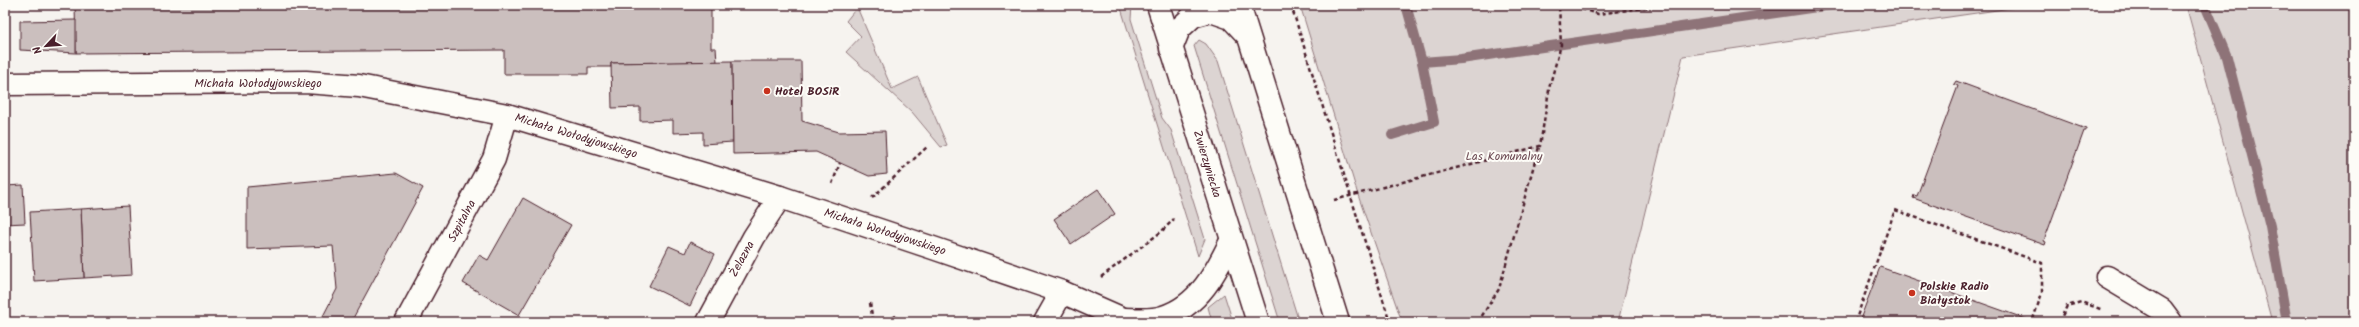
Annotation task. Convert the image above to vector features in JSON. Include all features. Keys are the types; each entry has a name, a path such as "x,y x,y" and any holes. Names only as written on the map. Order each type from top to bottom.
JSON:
{"street":[{"name":"Zwierzyniecka","path":"1158,5 1231,241 1258,322"},
{"path":"1239,5 1338,322"},
{"path":"1172,49 1179,29 1193,16 1211,11 1231,18 1249,37"},
{"name":"Michała Wołodyjowskiego","path":"5,84 306,82 359,86 507,115 780,197 1062,292 1126,320 1162,318 1183,308 1197,296 1216,272 1231,241"},
{"name":"Szpitalna","path":"406,322 494,159 507,115"},
{"name":"Żelazna","path":"708,322 754,237 780,197"},
{"path":"2106,278 2162,310 2171,322"},
{"path":"1044,322 1062,292"}],"path":[{"path":"1291,5 1390,322"},
{"path":"1478,322 1499,289 1540,146 1550,84 1561,45 1559,5"},
{"path":"1568,5 1598,14 1666,5"},
{"path":"1334,200 1540,146"},
{"path":"870,200 927,147"},
{"path":"829,192 840,163"},
{"path":"1855,322 1895,210 2042,263 2042,293 2032,322"},
{"path":"1095,282 1161,232 1174,218"},
{"path":"2059,322 2067,306 2081,302 2111,314"},
{"path":"870,303 873,322"},
{"path":"887,322 897,315"}],"green space":[{"path":"849,5 856,5 892,89 918,77 947,145 941,147 912,112 846,52 861,36 846,21 854,11"},
{"path":"1120,5 1132,5 1131,19 1162,118 1171,130 1205,239 1198,256"},
{"name":"Las Komunalny","path":"1300,5 2031,5 1683,56 1618,322 1402,322 1358,195"},
{"path":"2186,5 2354,5 2354,322 2272,322"},
{"path":"1199,40 1206,44 1218,61 1299,322 1280,322 1194,46"},
{"path":"1224,294 1233,322 1212,322 1208,307"}],"building":[{"path":"75,5 711,5 711,48 716,48 717,62 611,63 611,67 588,67 588,74 504,74 504,50 76,53"},
{"path":"76,20 76,53 20,50 20,21"},
{"path":"732,61 733,142 703,144 703,132 673,133 673,120 640,121 640,107 612,108 611,63"},
{"name":"Hotel BOSiR","path":"732,61 801,61 802,121 839,132 885,131 887,174 869,176 816,152 733,154"},
{"path":"1956,81 2086,129 2044,241 2046,242 2045,245 1913,198 1914,195 1917,196 1958,86 1954,84"},
{"path":"396,173 423,188 351,322 328,322 322,318 337,289 333,246 247,249 247,187"},
{"path":"23,185 25,223 5,224 5,186"},
{"path":"1098,189 1115,214 1071,244 1054,219"},
{"path":"523,198 571,225 519,315 463,283 479,255 488,260"},
{"path":"128,206 132,275 84,278 81,209"},
{"path":"81,209 84,278 34,281 30,212"},
{"path":"690,242 715,254 690,306 649,286 669,246 685,253"},
{"name":"Polskie Radio Białystok","path":"1880,267 2029,320 2028,322 1859,322"}],"waterway":[{"path":"1406,5 1422,62 1461,59 1831,5"},
{"path":"2205,5 2227,57 2270,226 2287,322"},
{"path":"1392,135 1434,122 1422,62"}],"place":[{"name":"Hotel BOSiR","path":"767,91"},
{"name":"Polskie Radio Białystok","path":"1912,293"}]}
